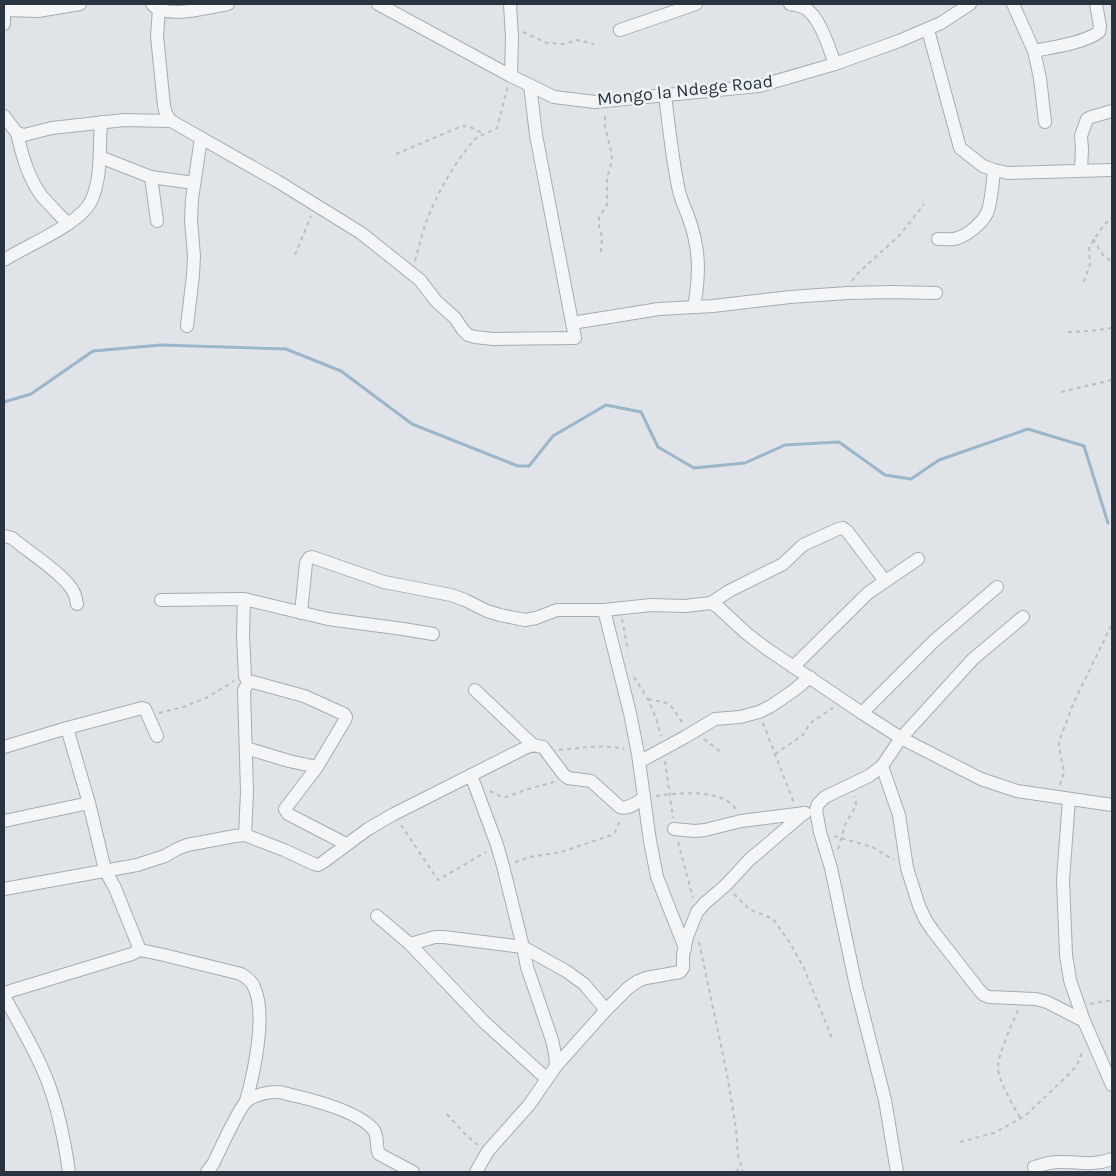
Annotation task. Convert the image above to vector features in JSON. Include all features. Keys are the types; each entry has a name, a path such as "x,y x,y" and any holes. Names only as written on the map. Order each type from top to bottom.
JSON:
{"street":[{"path":"4,4 4,24"},
{"path":"4,10 38,11 80,4"},
{"path":"228,4 190,11 164,11 156,7 164,106 166,114 171,121 277,181 361,233 420,280 436,301 455,318 463,330 475,337 493,339 575,338 536,135 530,85"},
{"name":"Mongo la Ndege Road","path":"378,4 511,76 554,97 596,102 759,86 835,64 928,30 970,4"},
{"path":"510,4 511,76"},
{"path":"620,30 696,4"},
{"path":"790,4 804,8 819,24 835,64"},
{"path":"1013,4 1034,51 1040,78 1045,122"},
{"path":"1034,51 1083,40 1099,32 1100,26 1096,4"},
{"path":"928,30 960,148 984,166 1008,173 1112,170"},
{"path":"665,95 674,170 680,197 694,235 698,258 698,286 694,307"},
{"path":"1081,170 1081,136 1087,119 1112,111"},
{"path":"4,116 17,133 28,174 42,196 68,224"},
{"path":"17,133 24,135 52,128 124,120 171,121"},
{"path":"4,260 60,230 89,206 93,198 100,157 101,122"},
{"path":"187,326 194,256 191,220 194,183 201,138"},
{"path":"100,157 150,177 194,183"},
{"path":"938,239 952,239 962,236 983,220 988,212 994,170"},
{"path":"150,177 157,221"},
{"path":"572,323 659,309 714,306 790,297 848,293 936,293"},
{"path":"301,613 306,563 307,559 312,557 384,582 451,595 487,611 511,618 531,620 557,610 604,610 651,605 685,606 711,603 783,564 798,549 810,541 843,528 885,581"},
{"path":"4,536 12,538 59,575 74,593 77,604"},
{"path":"793,667 868,594 918,559"},
{"path":"862,713 934,642 998,587"},
{"path":"244,599 243,636 247,680 244,690 247,792 245,835"},
{"path":"161,600 244,599 328,620 432,634"},
{"path":"711,603 767,649 862,713 901,738 980,779 1017,791 1112,804"},
{"path":"604,610 630,713 650,841 658,877 685,948"},
{"path":"476,1172 488,1151 529,1105 556,1066 628,988 646,978 680,972 683,968 685,948 694,918 705,903 726,885 750,858 825,797 869,776 882,766 901,738 973,659 1023,617"},
{"path":"638,758 693,733 715,719 733,718 759,712 781,700 810,677"},
{"path":"247,680 304,696 344,714 346,717 317,767 286,807 288,814 346,844"},
{"path":"475,690 534,745 543,747 568,778 591,781 620,807 629,807 644,798"},
{"path":"4,747 142,708 149,715 158,736"},
{"path":"67,728 89,803 105,870 115,888 140,950"},
{"path":"4,889 137,865 166,856 177,849 196,843 223,837 245,835 314,864 322,864 346,844 394,814 473,779 525,748 534,745"},
{"path":"246,748 317,767"},
{"path":"882,766 899,815 908,868 919,906 925,919 980,991 989,997 1036,999 1047,1002 1086,1026"},
{"path":"473,779 497,845 524,947 527,967 552,1040 556,1066"},
{"path":"1063,798 1064,916 1066,955 1070,980 1086,1026 1112,1085"},
{"path":"4,821 89,803"},
{"path":"674,829 706,830 741,821 806,812"},
{"path":"806,812 820,832 831,868 856,986 885,1100 897,1172"},
{"path":"377,916 410,944 484,1022 547,1079"},
{"path":"410,944 444,937 524,947 566,971 584,984 606,1010"},
{"path":"68,1172 64,1140 50,1087 4,995 140,950 164,954 241,974 248,978 254,987 260,1014 255,1062 246,1101 207,1172"},
{"path":"246,1101 260,1095 279,1092 313,1100 346,1112 366,1122 373,1129 377,1135 377,1150 379,1154 413,1172"},
{"path":"1034,1167 1055,1162 1098,1163 1112,1158"}],"path":[{"path":"511,27 547,43 564,44 577,40 594,44"},
{"path":"412,273 426,222 437,195 447,176 470,144 498,126 511,76"},
{"path":"601,252 602,238 599,217 607,205 607,178 612,155 604,126 606,101"},
{"path":"396,154 462,126 470,127 484,134"},
{"path":"296,255 315,204"},
{"path":"848,293 854,277 900,235 924,204"},
{"path":"1084,282 1090,264 1089,247 1093,239 1112,217"},
{"path":"1093,239 1103,255 1112,262"},
{"path":"1068,332 1112,328"},
{"path":"1061,392 1112,380"},
{"path":"621,609 628,657"},
{"path":"1063,798 1064,772 1059,741 1074,702 1112,624"},
{"path":"633,676 648,700 656,718 664,747 674,829 697,912"},
{"path":"149,715 183,707 208,698 230,683 247,680"},
{"path":"648,700 667,703 672,707 683,725 721,752"},
{"path":"775,754 802,736 813,721 844,701"},
{"path":"759,712 775,754 806,812"},
{"path":"547,752 610,746 624,749 638,758"},
{"path":"473,779 502,797 506,797 568,778"},
{"path":"838,849 856,803 850,786"},
{"path":"670,794 701,794 724,799 733,806 741,821"},
{"path":"503,866 530,857 561,852 612,835 617,828 624,808"},
{"path":"394,814 438,880 497,845"},
{"path":"820,832 872,847 908,868"},
{"path":"726,885 749,909 772,919 790,943 804,968 833,1040"},
{"path":"698,940 727,1074 736,1129 738,1155 743,1172"},
{"path":"1021,1119 1001,1082 998,1070 999,1057 1022,999"},
{"path":"1080,1006 1112,1000"},
{"path":"960,1142 994,1133 1029,1113 1077,1065 1082,1054 1086,1026"},
{"path":"447,1114 472,1141 488,1151"},
{"path":"736,1172 741,1166"}],"waterway":[{"path":"4,402 31,394 93,351 161,345 286,349 341,371 412,424 518,466 529,466 553,436 606,405 641,412 658,447 694,468 745,463 785,445 839,442 885,475 911,479 939,460 1028,429 1084,446 1108,523"}]}
